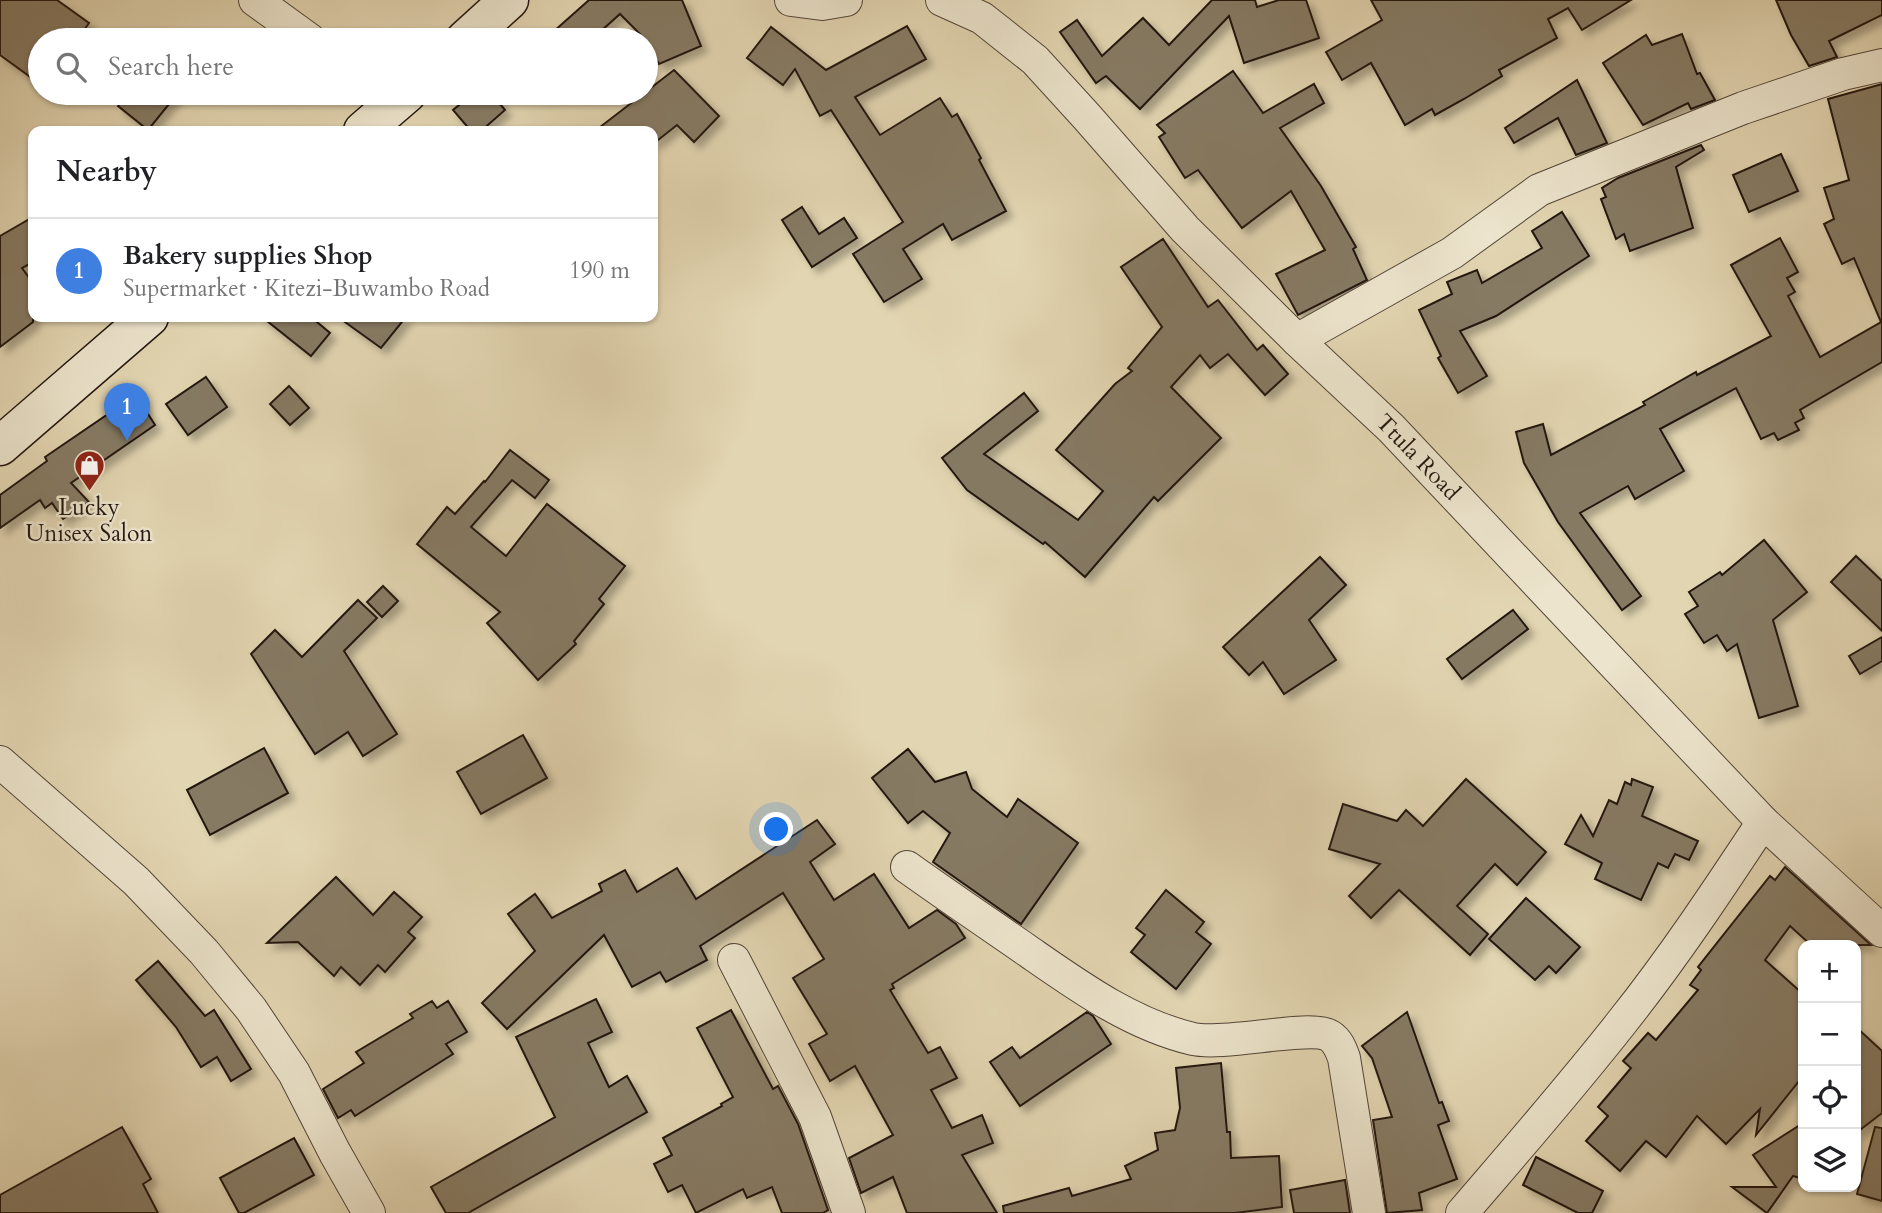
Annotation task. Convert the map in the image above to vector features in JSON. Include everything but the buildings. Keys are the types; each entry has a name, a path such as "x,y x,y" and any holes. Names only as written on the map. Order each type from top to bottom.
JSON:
{"street":[{"path":"255,0 294,28"},
{"path":"478,28 509,0"},
{"path":"791,0 822,4 846,0"},
{"name":"Ttula Road","path":"942,0 982,18 1035,60 1185,229 1391,428 1763,822 1882,931"},
{"path":"1297,340 1452,253 1539,190 1744,108 1843,74 1882,65"},
{"path":"367,126 386,105"},
{"path":"0,446 143,322"},
{"path":"0,762 136,881 205,953 251,1009 294,1073 369,1213"},
{"path":"1462,1213 1623,1021 1689,933 1763,822"},
{"path":"907,867 1096,998 1161,1029 1196,1039 1242,1040 1316,1031 1330,1036 1339,1045 1344,1058 1369,1213"},
{"path":"734,960 815,1117 849,1213"}],"place":[{"name":"Bakery supplies Shop","path":"127,441"},
{"name":"Lucky Unisex Salon","path":"89,493"}]}
